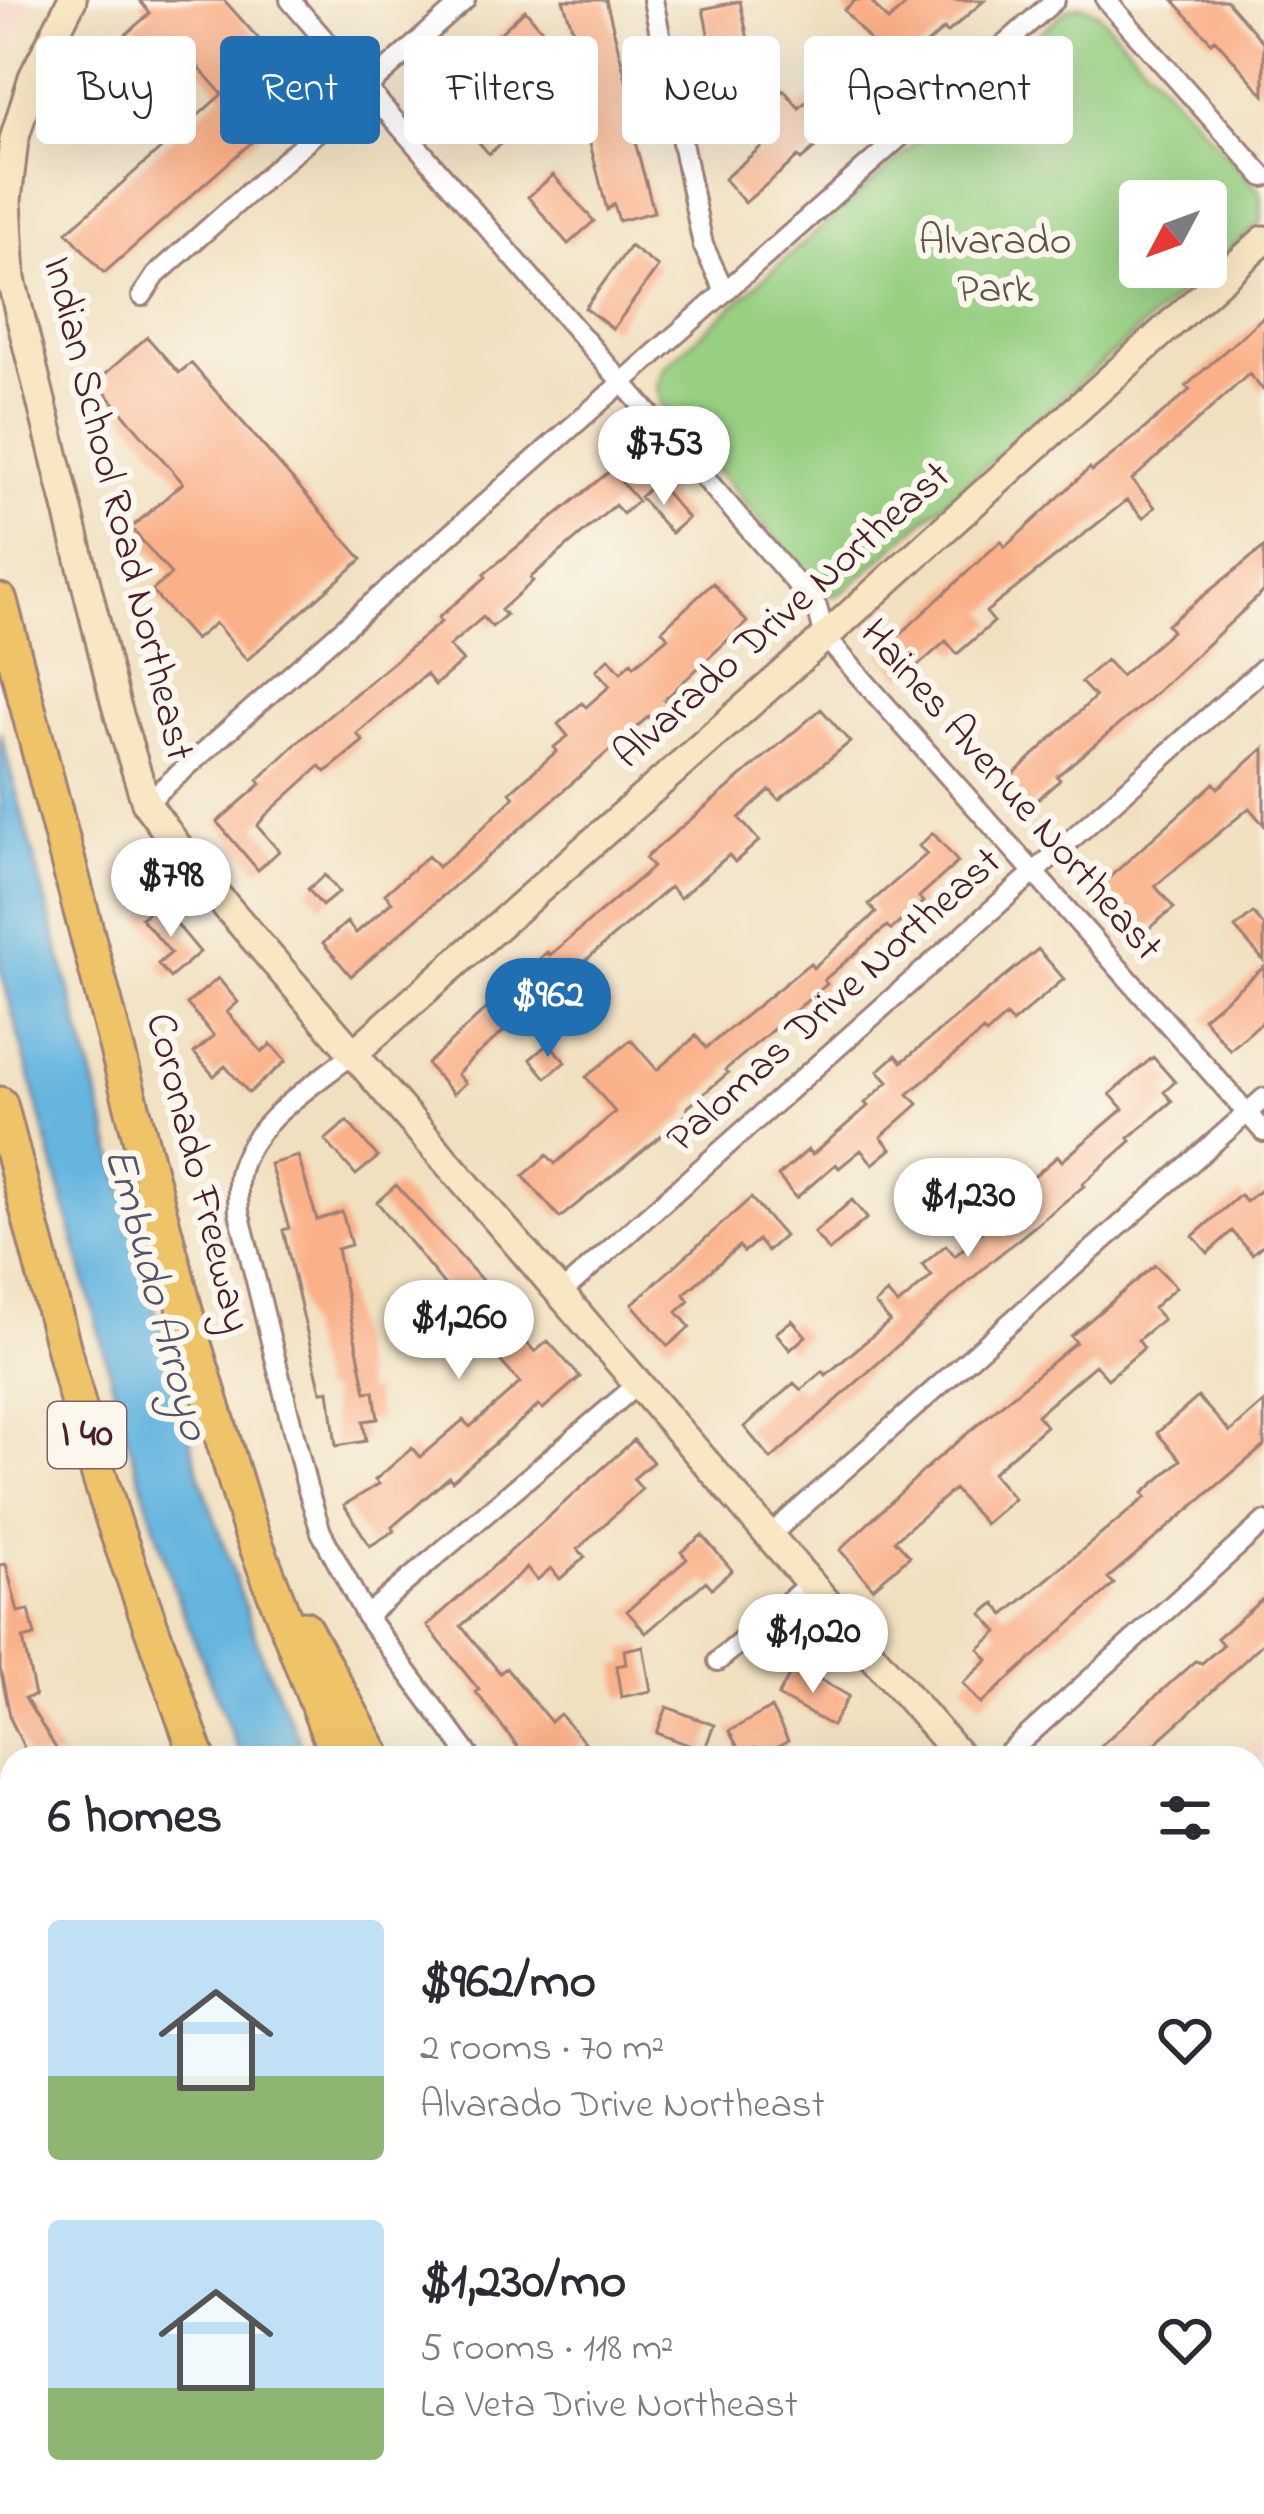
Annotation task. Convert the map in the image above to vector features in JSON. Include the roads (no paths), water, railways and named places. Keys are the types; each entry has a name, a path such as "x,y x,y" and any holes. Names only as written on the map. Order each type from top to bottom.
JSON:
{"highway":[{"name":"Coronado Freeway","path":"0,601 194,1344 250,1528 333,1746"},
{"name":"I 40","path":"0,1104 85,1431 194,1746"},
{"path":"250,1528 368,1746"}],"street":[{"name":"Indian School Road Northeast","path":"72,0 33,77 14,140 7,200 11,279 116,705 146,803 194,868 951,1746"},
{"name":"Haines Avenue Northeast","path":"290,0 322,36"},
{"path":"380,75 465,0"},
{"path":"653,0 703,245 725,292"},
{"path":"146,803 1055,0"},
{"path":"1106,0 1264,177"},
{"name":"Haines Avenue Northeast","path":"380,102 817,607 825,637 1264,1132"},
{"path":"142,296 156,275 303,144"},
{"name":"Alvarado Drive Northeast","path":"355,1052 825,637 1264,240"},
{"name":"Palomas Drive Northeast","path":"561,1293 1264,668"},
{"path":"355,1052 269,1123 248,1148 238,1177 238,1212 307,1487 338,1569 366,1616 462,1746"},
{"path":"769,1536 1264,1098"},
{"path":"366,1616 639,1383"},
{"path":"1017,1746 1264,1522"},
{"path":"718,1661 809,1584"}],"water":[{"path":"0,731 199,1473 263,1659 302,1746 236,1746 174,1589 129,1443 0,967"}],"park label":[{"name":"Alvarado Park","path":"995,266"}],"water label":[{"name":"Embudo Arroyo","path":"155,1294"}]}
